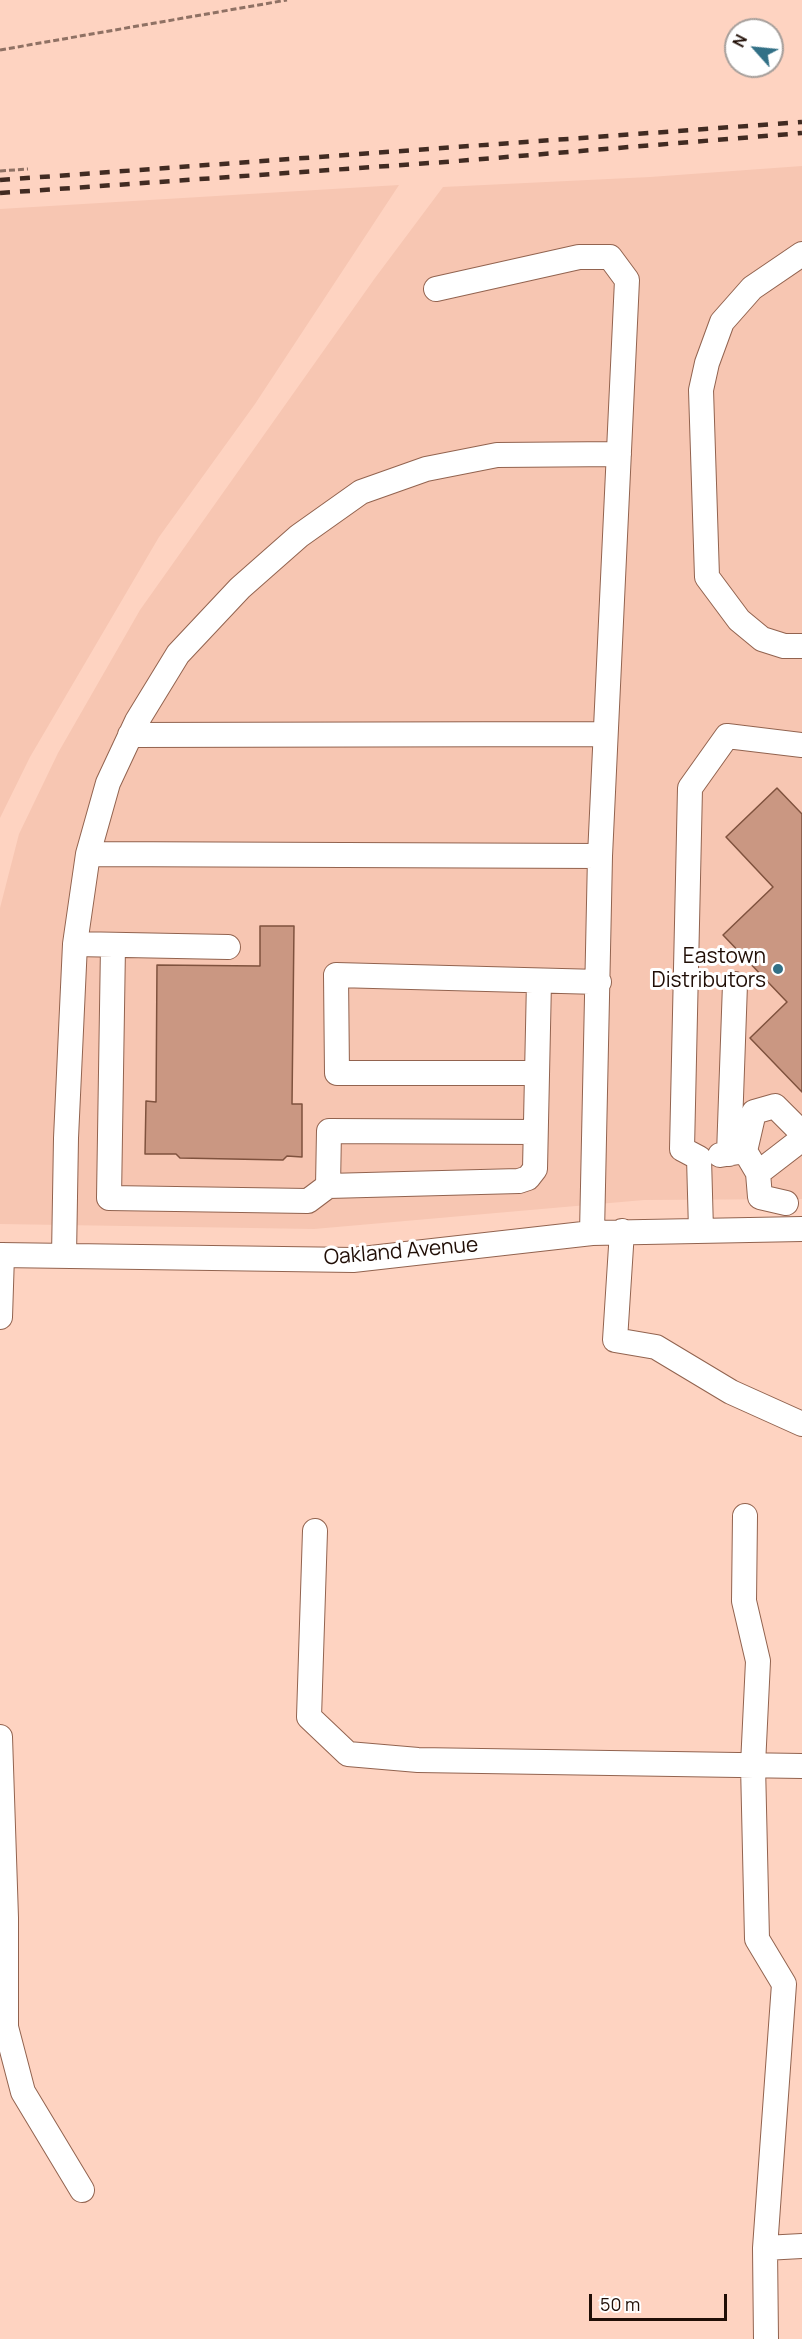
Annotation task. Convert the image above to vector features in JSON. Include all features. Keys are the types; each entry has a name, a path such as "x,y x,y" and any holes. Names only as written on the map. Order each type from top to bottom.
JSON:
{"street":[{"path":"802,254 752,288 722,322 700,390 707,578 739,620 762,639 784,646 802,646"},
{"path":"436,289 579,257 610,257 627,280 600,856 592,1233"},
{"path":"64,1256 66,1138 75,944 88,854 108,783 137,721 178,654 240,588 299,536 361,492 426,469 497,455 619,454"},
{"path":"130,735 605,734"},
{"path":"737,1152 699,1158 682,1149 690,788 727,736 802,745"},
{"path":"88,854 600,856"},
{"path":"75,944 228,947"},
{"path":"113,946 109,1198 308,1201 328,1186 528,1178 535,1169 538,981"},
{"path":"537,1073 337,1072 336,975 598,982"},
{"path":"735,984 737,1152 758,1173 760,1197 794,1199 794,1229"},
{"path":"737,1152 754,1112 775,1106 802,1133"},
{"path":"328,1186 329,1131 536,1132"},
{"path":"758,1173 802,1139"},
{"path":"699,1158 701,1230"},
{"name":"Oakland Avenue","path":"1,1255 353,1260 592,1233 794,1229"},
{"path":"622,1231 615,1340 656,1347 731,1392 802,1424"},
{"path":"0,1317 1,1255"},
{"path":"745,1516 744,1601 758,1661 753,1765 757,1939 784,1984 765,2248 766,2339"},
{"path":"315,1531 309,1717 348,1754 418,1760 802,1766"},
{"path":"0,1737 6,1918 6,2027 23,2092 81,2190"},
{"path":"765,2248 802,2246"}],"path":[{"path":"0,50 287,0"},
{"path":"0,171 28,169"}],"shaded area":[{"path":"802,166 802,1199 644,1200 314,1229 0,1224 0,908 19,834 58,753 140,610 375,278 443,187 650,177"},
{"path":"399,185 255,404 159,537 30,757 0,818 0,209"}],"building":[{"name":"Eastown Distributors","path":"777,788 802,814 802,1092 750,1038 787,1002 723,935 773,887 726,837"},
{"path":"260,926 294,926 292,1104 302,1104 302,1157 287,1156 283,1160 180,1158 176,1154 145,1154 146,1101 156,1102 157,965 260,966"}],"railway":[{"path":"0,180 802,122"},
{"path":"0,193 445,162 802,133"}],"place":[{"name":"Eastown Distributors","path":"778,969"}]}
